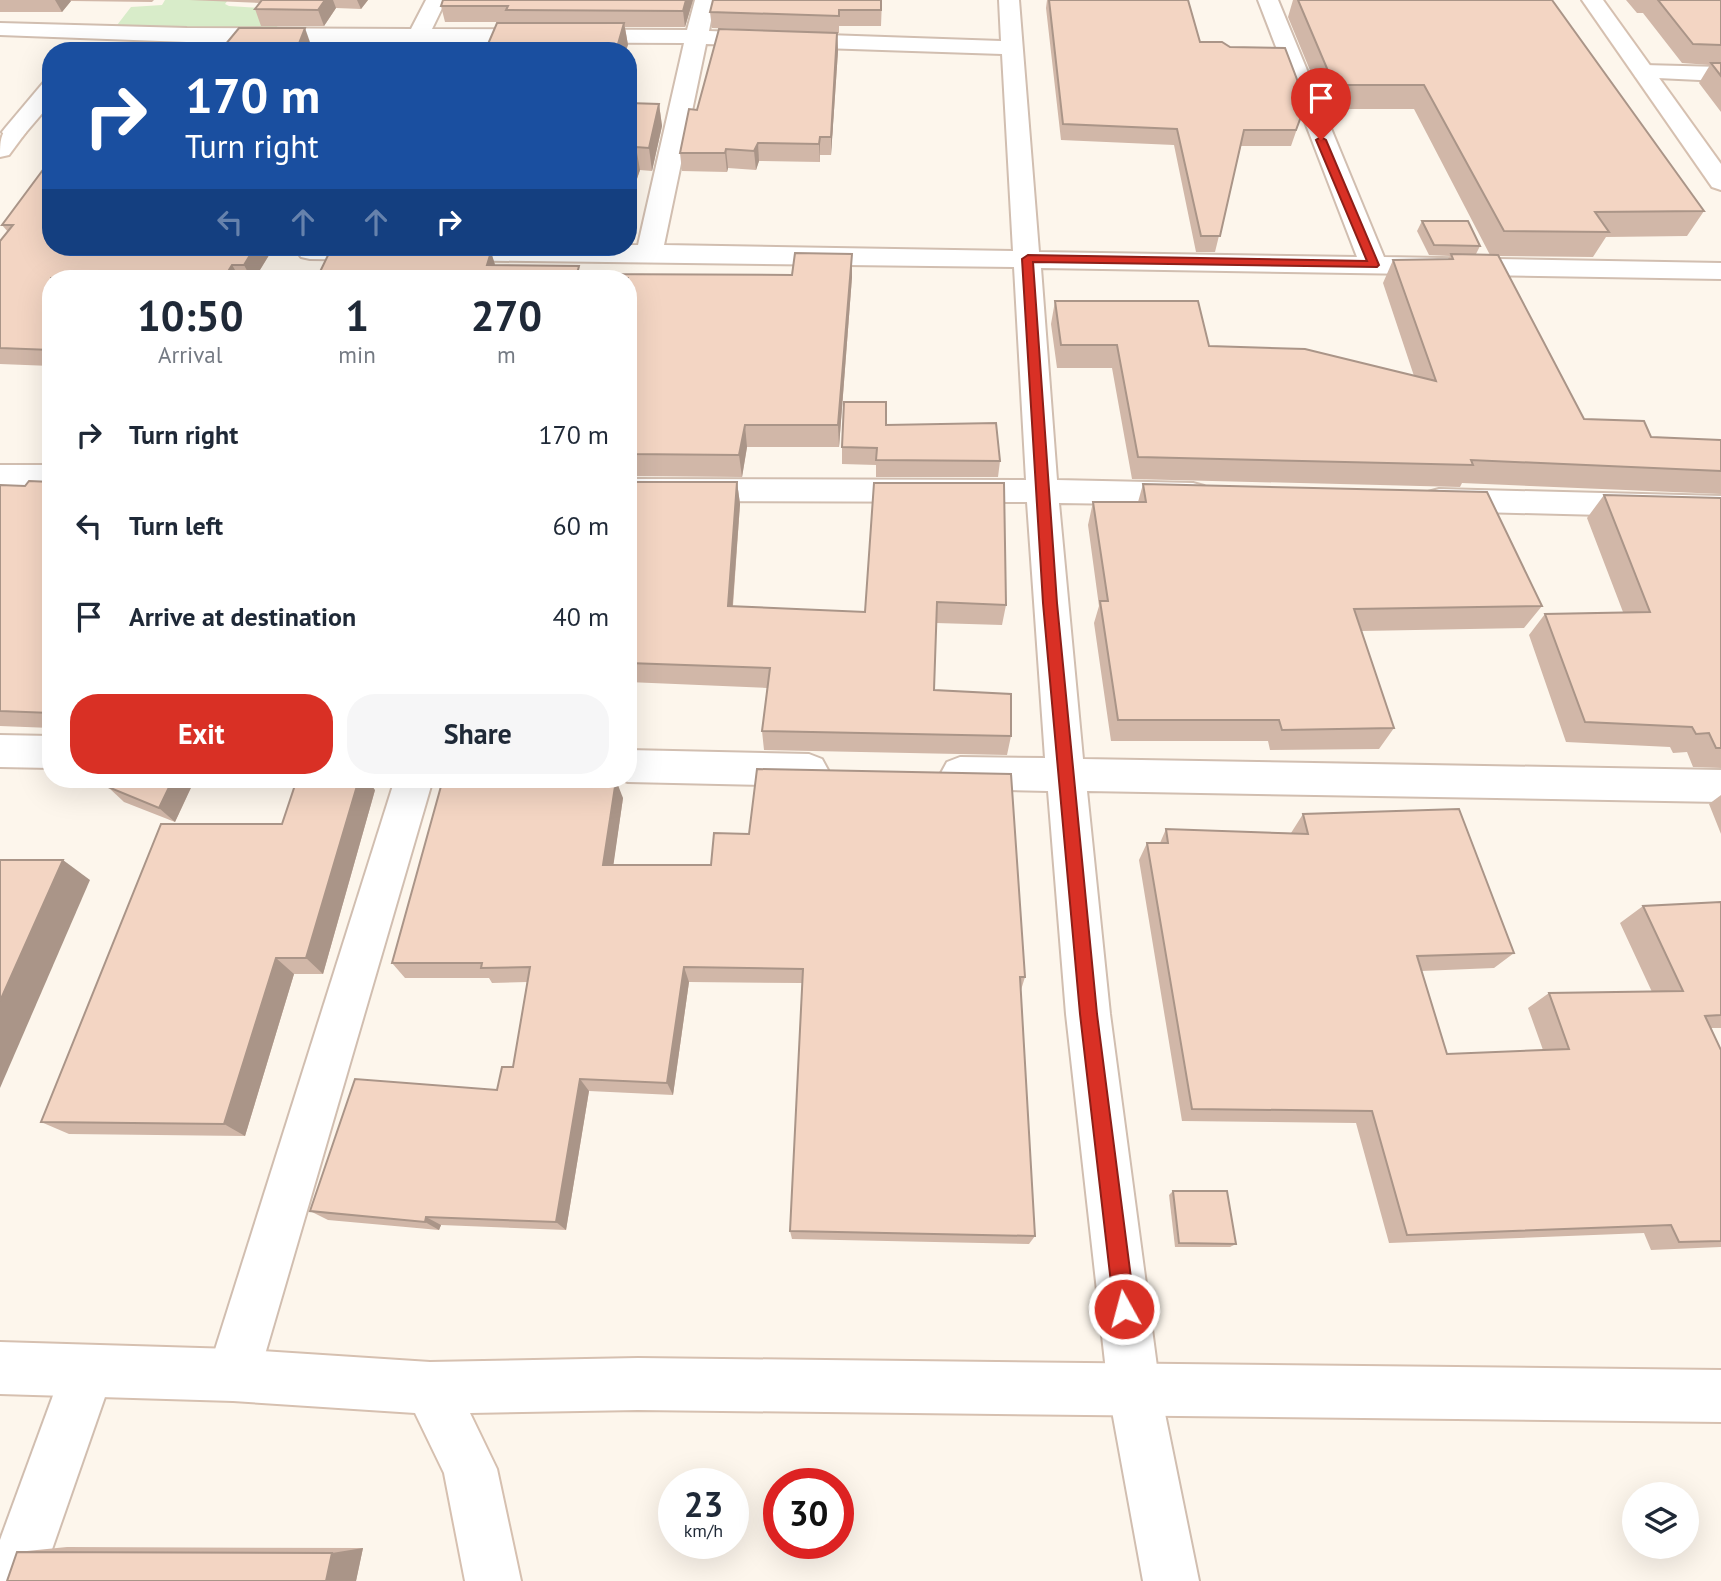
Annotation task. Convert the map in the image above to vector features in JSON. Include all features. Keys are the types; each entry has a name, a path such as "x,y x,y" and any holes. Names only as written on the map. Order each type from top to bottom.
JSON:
{"street":[{"path":"415,42 436,0"},
{"path":"649,253 705,0"},
{"path":"1009,0 1010,48 1028,259 1043,491 1088,1014 1134,1390 1171,1581"},
{"path":"1268,0 1374,265"},
{"path":"1592,0 1721,182"},
{"path":"0,29 83,42"},
{"path":"462,42 695,37 1010,48"},
{"path":"1644,72 1721,74"},
{"path":"5,137 42,98"},
{"path":"637,253 1721,271"},
{"path":"0,476 42,476"},
{"path":"637,490 1043,491 1218,495"},
{"path":"1408,499 1721,507"},
{"path":"0,751 42,752"},
{"path":"637,766 847,771"},
{"path":"929,773 1721,786"},
{"path":"233,1375 411,788"},
{"path":"0,1368 233,1375 430,1388 638,1384 1721,1396"},
{"path":"13,1581 88,1371"},
{"path":"430,1388 470,1469 494,1581"}],"green space":[{"path":"165,0 228,0 225,4 229,6 288,10 273,33 114,29 131,7 162,5"}],"building":[{"path":"262,0 325,0 318,10 255,9"},
{"path":"443,0 686,0 683,11 506,10 508,6 441,6"},
{"path":"713,0 881,0 881,10 839,10 839,16 710,12"},
{"path":"1049,0 1188,0 1200,42 1222,42 1230,47 1285,48 1306,103 1296,130 1244,130 1220,236 1201,236 1177,129 1063,124"},
{"path":"1298,0 1552,0 1704,211 1595,212 1609,232 1504,231 1424,85 1334,85"},
{"path":"1658,0 1721,0 1721,45 1693,44"},
{"path":"497,23 624,23 619,42 489,42"},
{"path":"239,28 305,28 300,42 227,42"},
{"path":"719,29 837,33 831,137 820,137 819,144 758,143 754,151 726,149 725,153 680,153 689,109 697,110"},
{"path":"1711,63 1721,63 1721,76"},
{"path":"637,103 659,104 649,148 637,147"},
{"path":"42,171 42,256 250,256 244,265 232,265 229,270 42,270 42,350 0,348 0,241 13,225 2,225"},
{"path":"1422,221 1468,221 1480,246 1434,245"},
{"path":"795,253 852,254 838,425 745,425 739,455 637,454 637,274 792,275"},
{"path":"1451,254 1498,255 1584,419 1644,421 1651,437 1721,440 1721,471 1471,460 1473,465 1138,457 1117,345 1061,345 1055,301 1198,301 1209,346 1305,349 1436,381 1393,260 1453,259"},
{"path":"328,256 490,256 487,265 579,266 578,270 321,270"},
{"path":"844,402 886,402 886,425 996,423 1000,461 876,460 877,448 842,447"},
{"path":"29,481 42,482 42,713 0,711 0,485 25,486"},
{"path":"637,482 737,482 728,606 865,612 874,483 1004,483 1006,605 937,602 934,690 1011,694 1011,736 762,731 770,668 637,663"},
{"path":"1143,484 1487,492 1542,606 1354,609 1394,728 1282,730 1279,720 1118,720 1100,601 1108,601 1093,502 1146,502"},
{"path":"1604,495 1721,498 1721,748 1716,748 1709,733 1696,734 1692,727 1585,722 1545,614 1650,612"},
{"path":"757,769 1011,774 1025,977 1020,977 1035,1236 790,1231 803,969 684,967 667,1083 580,1079 556,1222 426,1217 425,1222 310,1211 355,1079 497,1090 502,1067 513,1067 530,967 481,968 482,963 392,963 441,788 615,788 603,865 711,865 714,833 749,834"},
{"path":"110,788 169,788 159,808"},
{"path":"294,788 356,788 306,958 276,958 224,1124 41,1122 161,824 282,824"},
{"path":"1459,809 1514,953 1417,956 1447,1054 1569,1049 1549,993 1683,991 1643,906 1721,902 1721,1015 1705,1016 1721,1050 1721,1241 1679,1242 1671,1225 1407,1235 1372,1111 1192,1109 1147,843 1168,843 1166,829 1308,834 1303,814"},
{"path":"0,860 63,860 0,1001"},
{"path":"1173,1191 1227,1191 1236,1244 1179,1243"},
{"path":"17,1552 332,1553 326,1581 7,1581"}],"route":[{"path":"1124,1309 1088,1014 1050,603 1028,259 1374,265 1321,140"}]}
